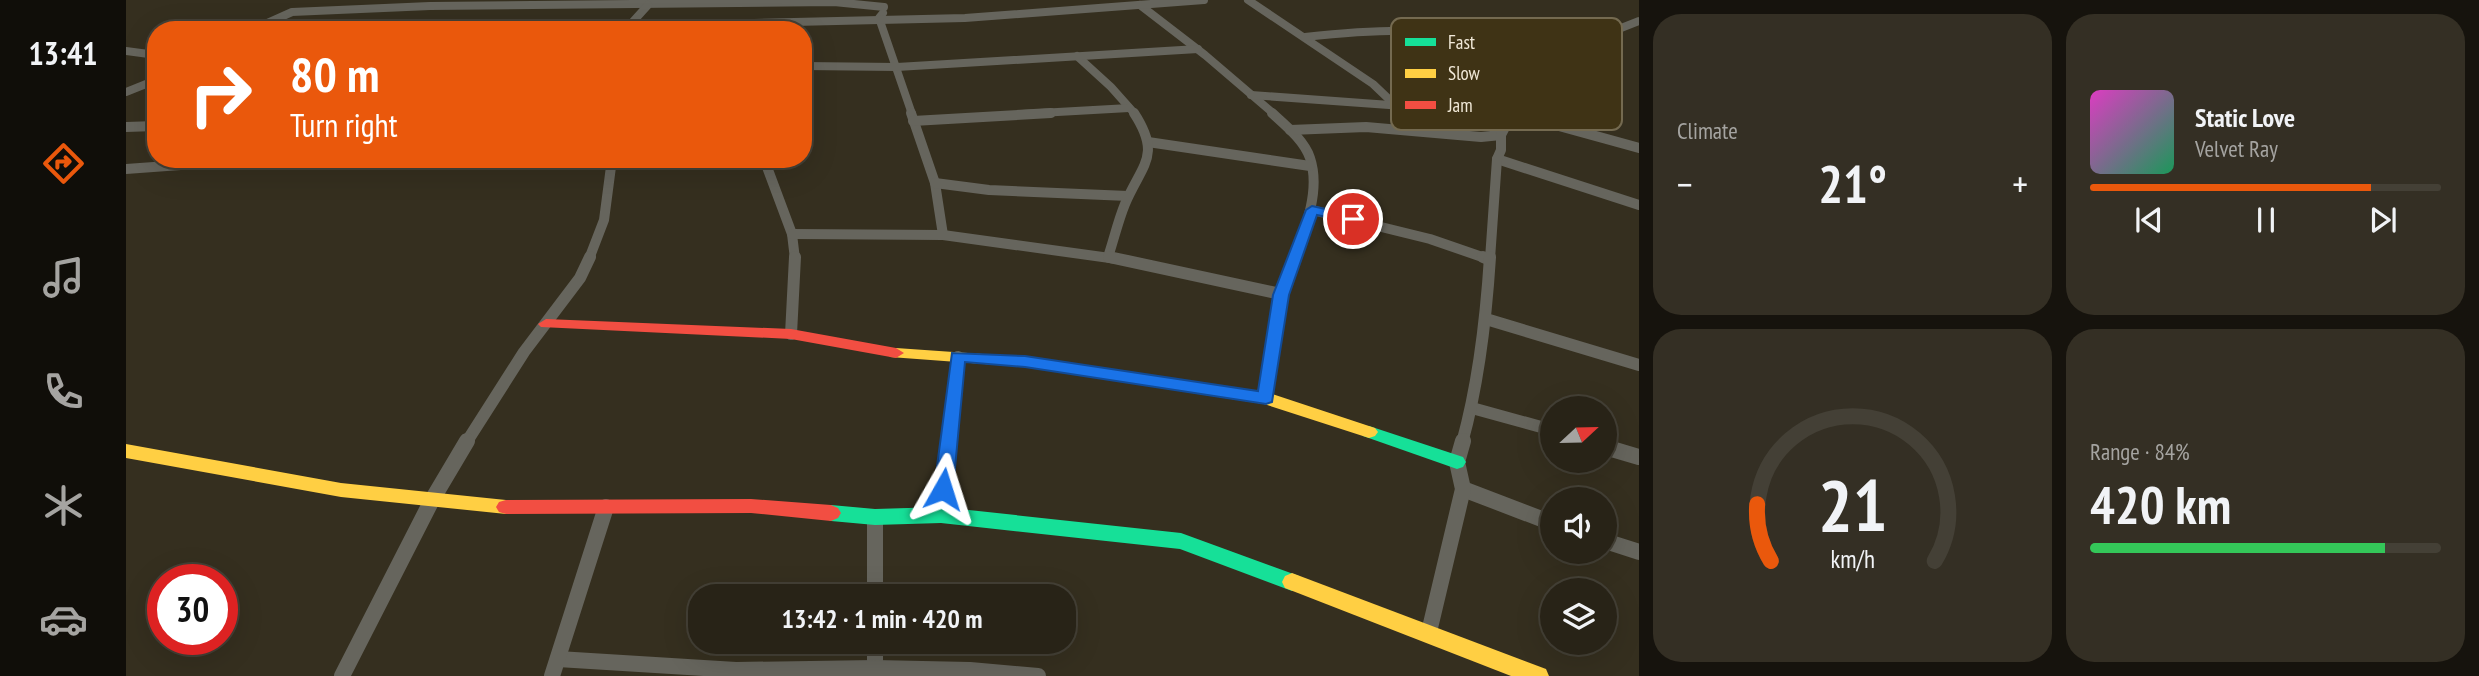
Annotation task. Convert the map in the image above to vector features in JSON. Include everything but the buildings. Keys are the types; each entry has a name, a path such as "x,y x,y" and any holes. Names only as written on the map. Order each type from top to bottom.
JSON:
{"street":[{"path":"787,21 965,18 1205,0"},
{"path":"1248,0 1373,84 1391,101"},
{"path":"271,21 288,13 381,8 648,5 734,1 887,3 879,18"},
{"path":"810,20 811,2"},
{"path":"1012,14 1015,3"},
{"path":"633,21 648,5"},
{"path":"1140,5 1198,49 1290,130 1311,159 1312,210 1281,295 1266,398"},
{"path":"586,13 596,6"},
{"path":"366,21 381,8"},
{"path":"879,18 935,183 943,235"},
{"path":"1305,37 1391,29"},
{"path":"812,66 897,67 1198,49"},
{"path":"126,51 147,54"},
{"path":"1077,56 1129,108 1141,123 1148,142 1149,153 1144,173 1128,196 1108,257"},
{"path":"126,92 147,84"},
{"path":"1251,95 1391,105"},
{"path":"913,121 1129,108"},
{"path":"126,127 147,126"},
{"path":"1290,130 1366,127 1391,129"},
{"path":"1400,130 1481,137 1501,135"},
{"path":"1429,632 1463,489 1457,462 1472,408 1486,319 1488,259 1497,159 1501,150 1503,130"},
{"path":"1568,130 1639,148"},
{"path":"1148,142 1310,166"},
{"path":"1497,159 1639,205"},
{"path":"126,169 147,167"},
{"path":"342,676 432,500 506,377 580,278 604,220 611,168"},
{"path":"767,168 792,234 796,267 791,334"},
{"path":"935,183 989,190 1128,196"},
{"path":"1312,210 1430,239 1488,259"},
{"path":"792,234 943,235 1108,257 1281,295"},
{"path":"1486,319 1639,365"},
{"path":"546,324 791,334 894,353 1025,362 1266,398 1457,462"},
{"path":"941,515 958,357"},
{"path":"1472,408 1540,427"},
{"path":"126,451 341,490 495,508 751,506 875,517 941,515 1181,541 1429,632 1538,676"},
{"path":"1617,451 1639,457"},
{"path":"1463,489 1540,518"},
{"path":"606,506 555,668 875,668 1038,676"},
{"path":"875,517 875,584"},
{"path":"1617,545 1639,552"},
{"path":"875,654 875,668"}],"traffic: fast":[{"path":"1369,432 1457,462"},
{"path":"831,513 875,517 941,515 1181,541 1292,582"}],"traffic: slow":[{"path":"896,353 1025,362 1266,398 1369,432"},
{"path":"126,451 341,490 506,507"},
{"path":"1292,582 1538,676"}],"traffic: jam":[{"path":"546,324 791,334 896,353"},
{"path":"506,507 751,506 831,513"}],"route":[{"path":"943,489 958,357 1025,362 1266,398 1281,295 1312,210 1353,219"}]}
